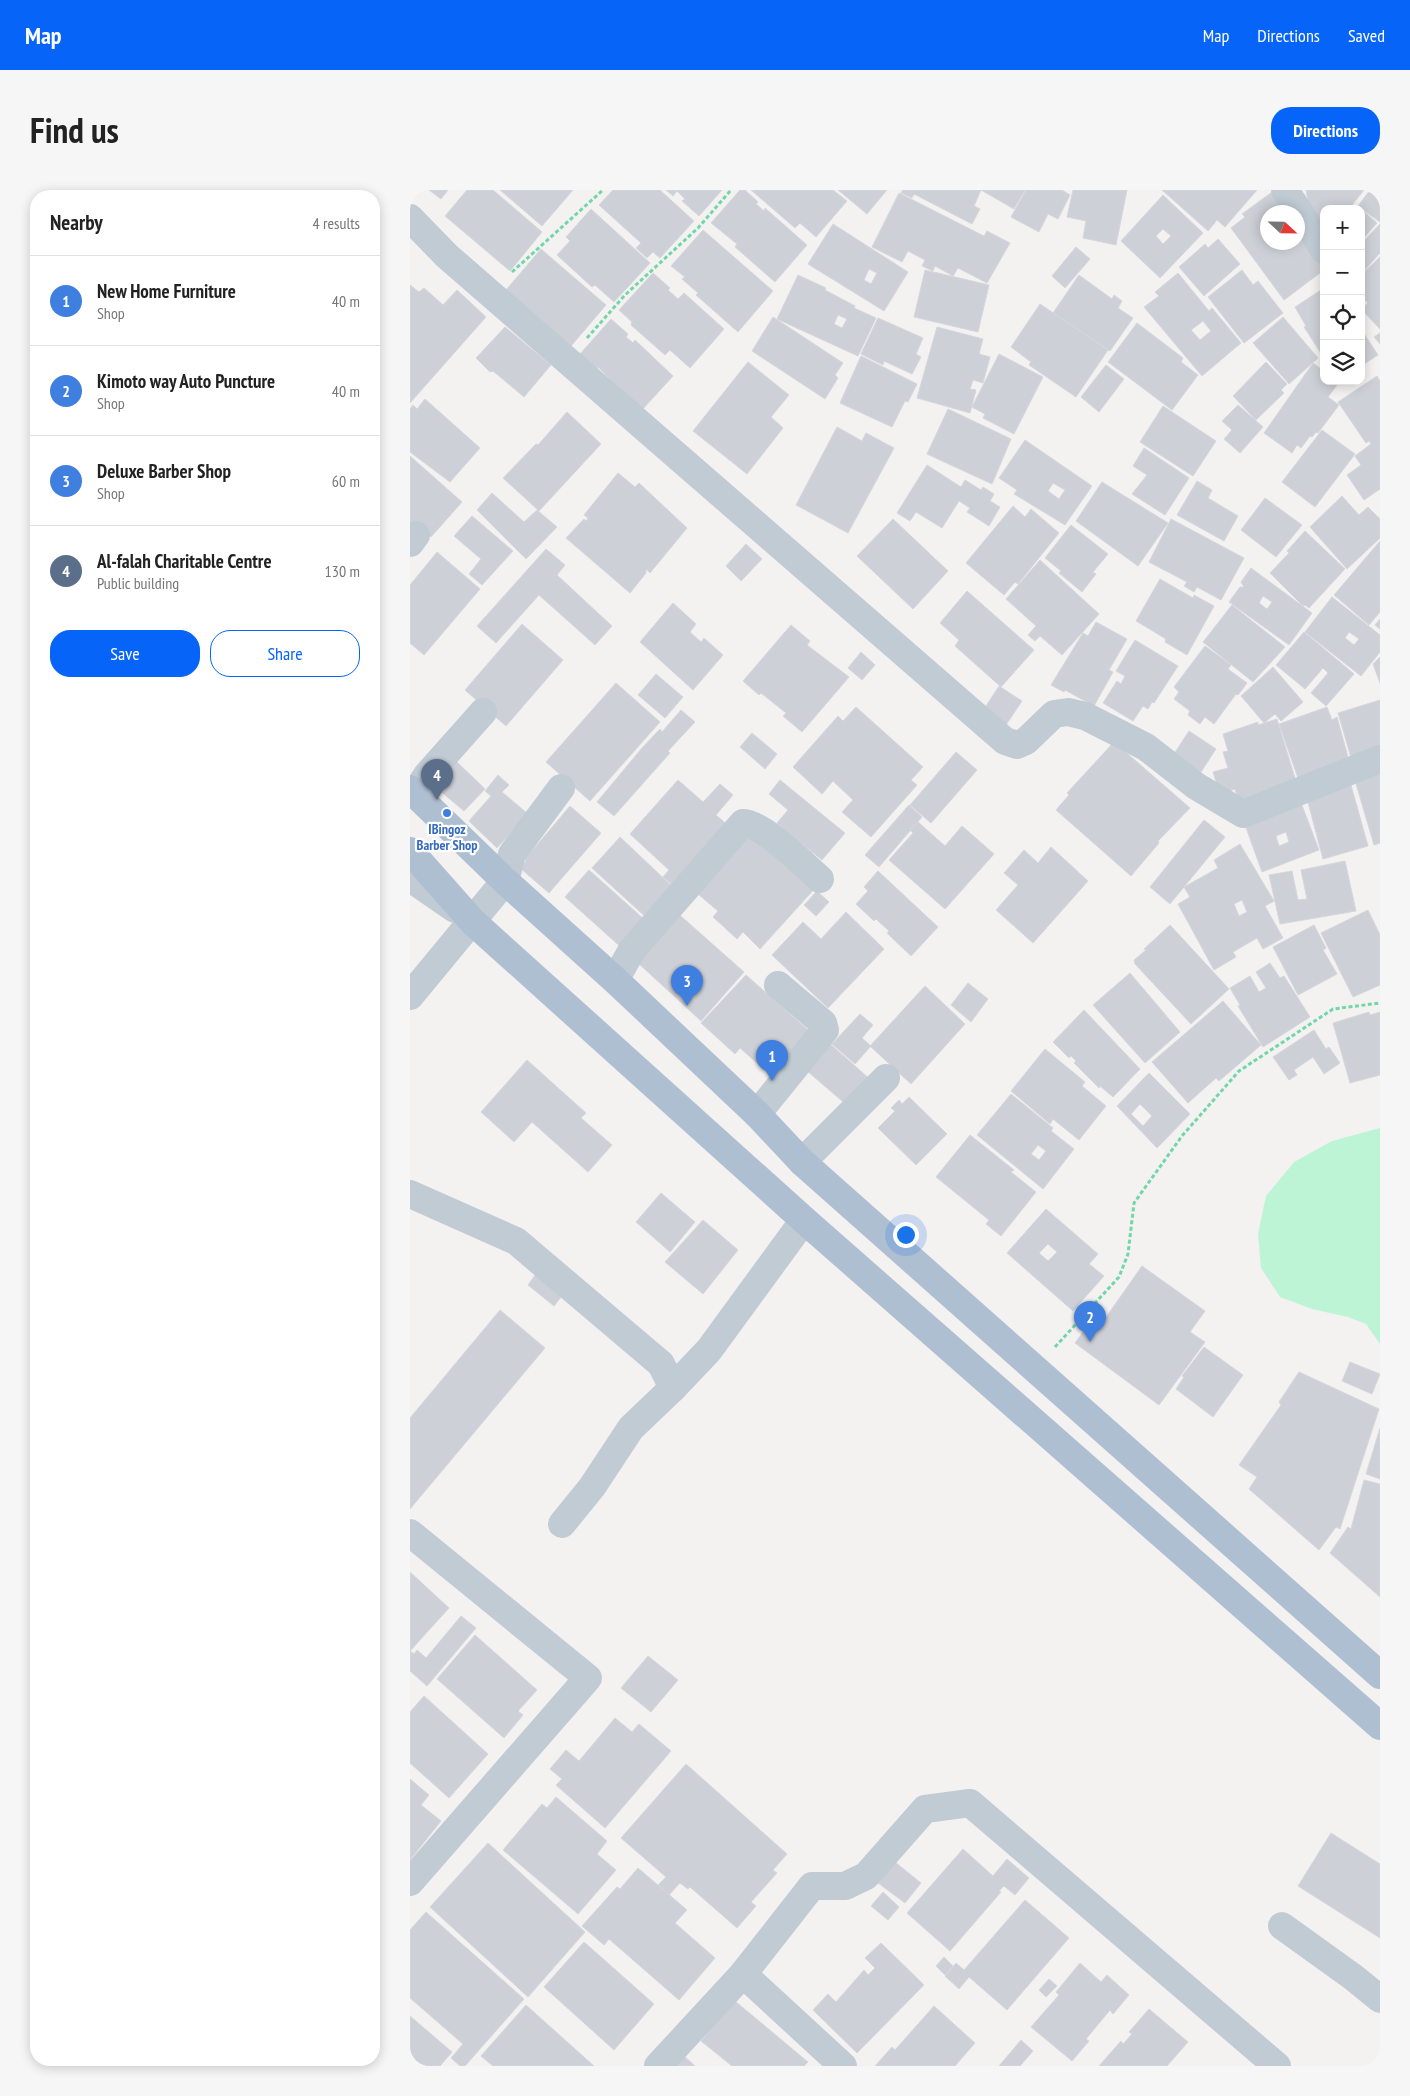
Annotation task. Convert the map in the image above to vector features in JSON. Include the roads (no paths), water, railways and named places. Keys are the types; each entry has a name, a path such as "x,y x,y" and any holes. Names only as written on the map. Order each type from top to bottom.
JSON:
{"main road":[{"path":"412,792 504,881 615,980 757,1114 802,1162 1380,1675"},
{"path":"410,851 473,922 804,1220 1380,1726"}],"street":[{"path":"1285,190 1320,244"},
{"path":"410,218 447,256 489,293 1004,741 1017,745 1026,741 1054,714 1068,712 1085,716 1146,747 1196,786 1243,814 1380,759"},
{"path":"412,792 483,712"},
{"path":"410,996 473,922 504,881 512,854 561,788"},
{"path":"615,980 632,950 744,824 751,824 769,836 820,878"},
{"path":"410,878 473,922"},
{"path":"757,1114 825,1030 823,1023 778,985"},
{"path":"802,1162 886,1078"},
{"path":"410,1194 516,1241 661,1364 673,1388"},
{"path":"562,1524 592,1488 631,1428 709,1350 804,1220"},
{"path":"410,1533 588,1678 410,1882"},
{"path":"658,2066 743,1974 812,1886 844,1886 866,1876 925,1809 970,1803 1277,2066"},
{"path":"1282,1926 1353,1976 1380,1999"},
{"path":"743,1974 842,2066"}],"place":[{"name":"Al-falah Charitable Centre","path":"437,800"},
{"name":"IBingoz Barber Shop","path":"447,813"},
{"name":"Deluxe Barber Shop","path":"687,1006"},
{"name":"New Home Furniture","path":"772,1081"},
{"name":"Kimoto way Auto Puncture","path":"1090,1342"}]}
